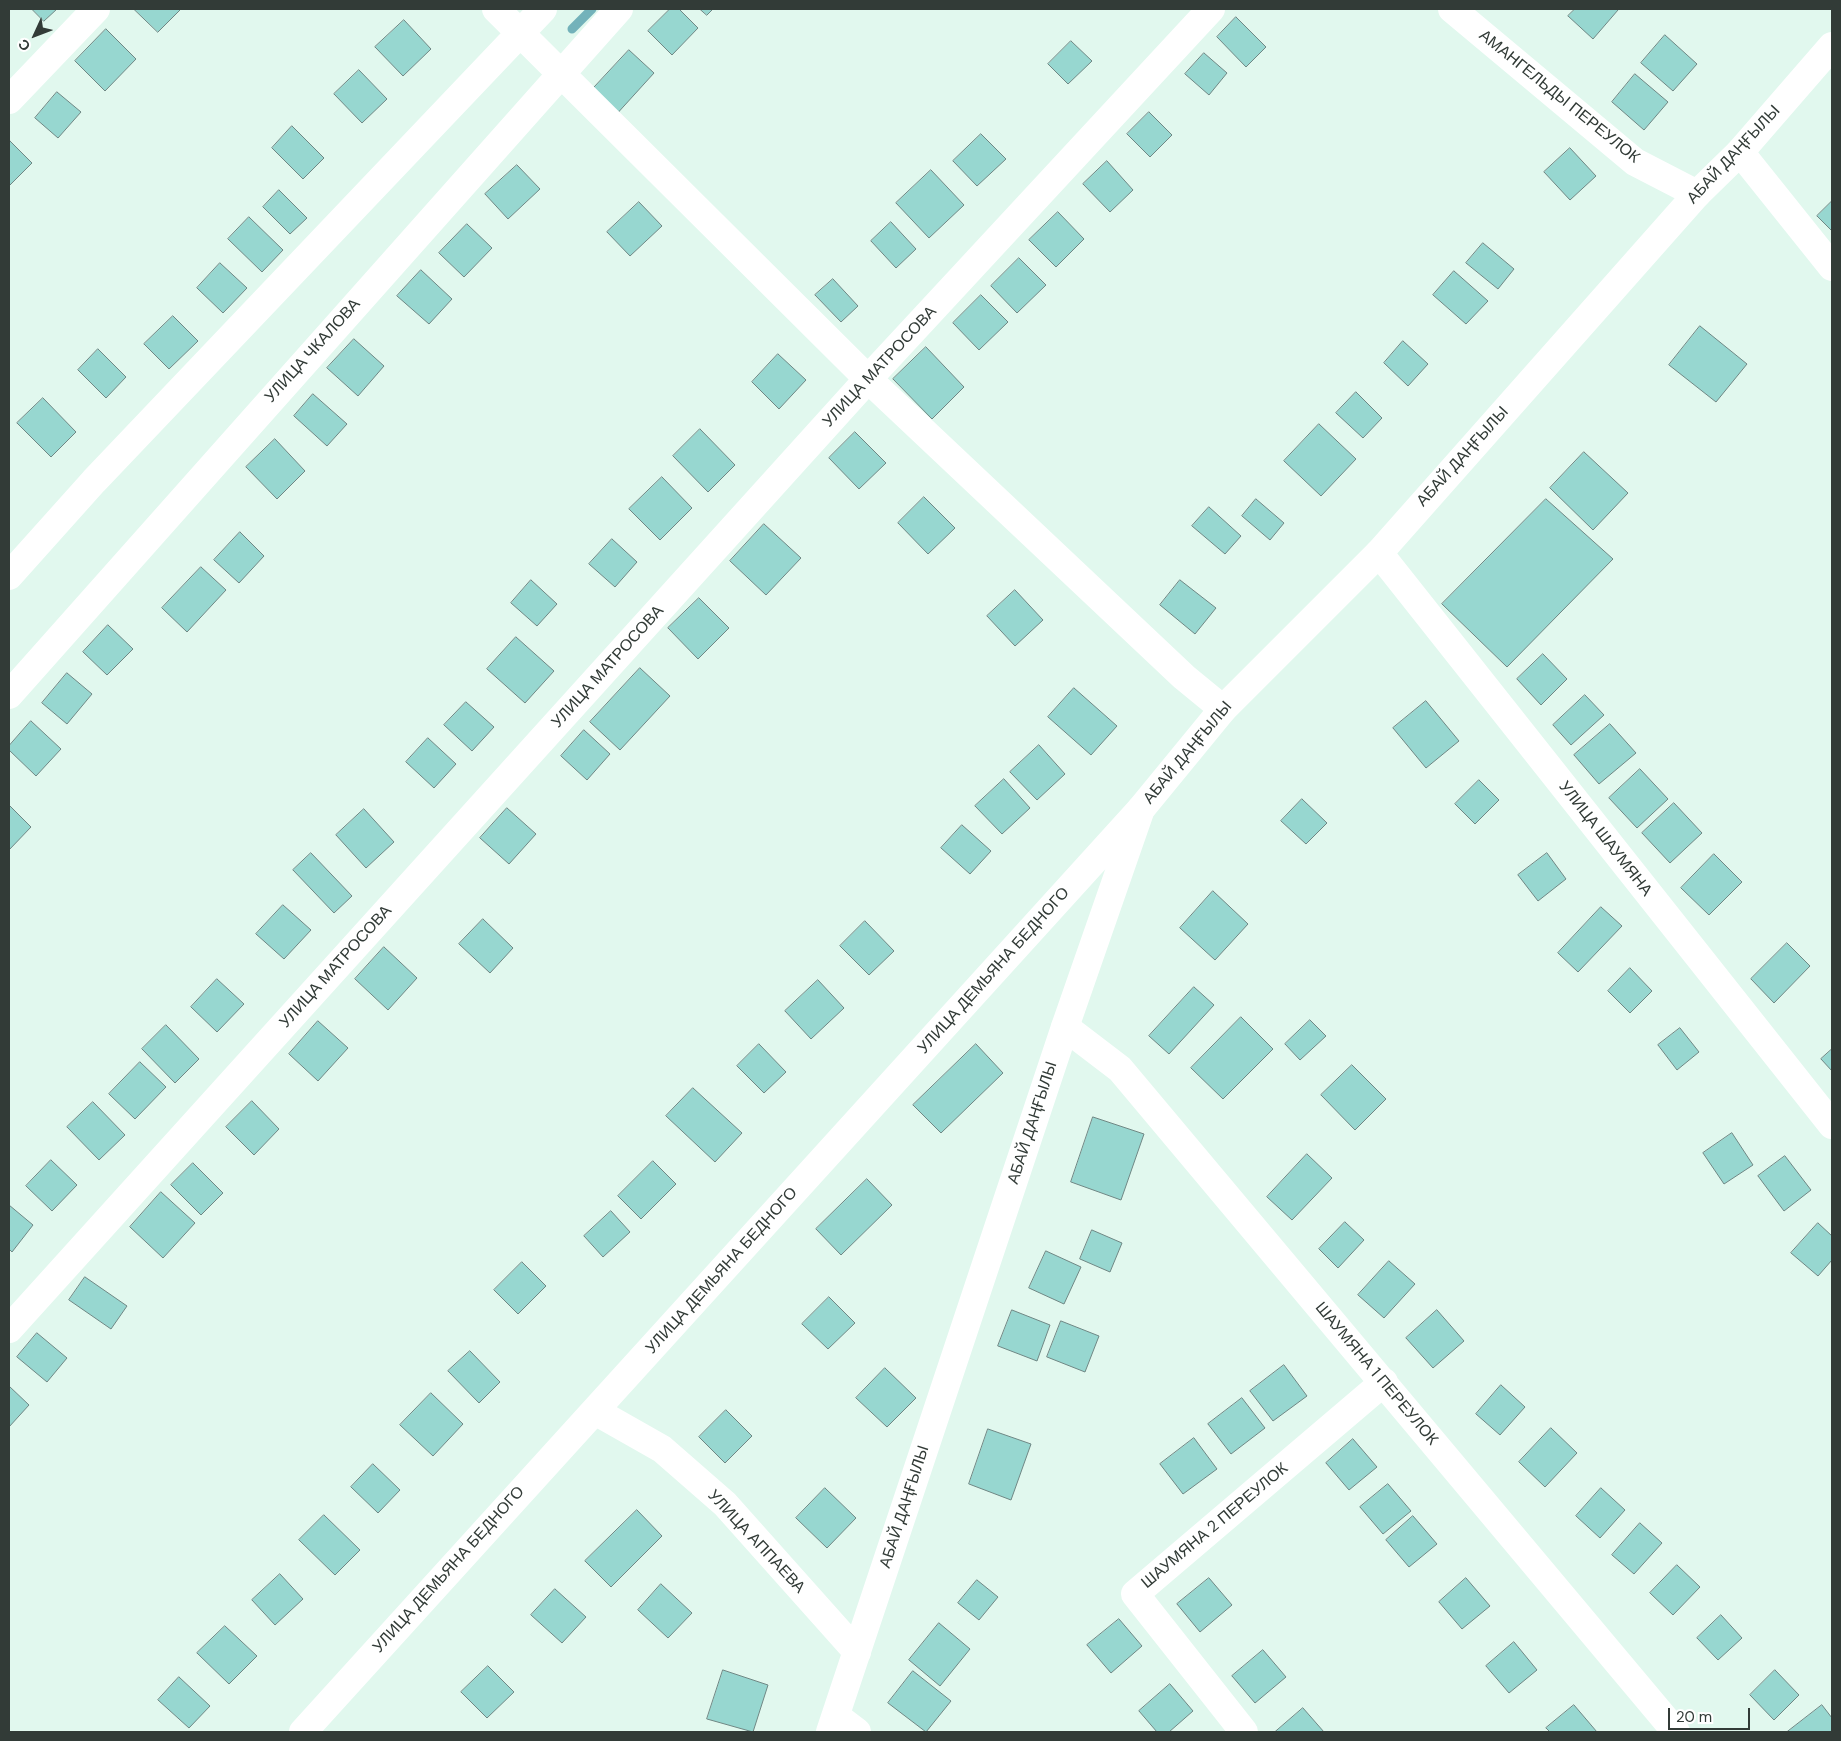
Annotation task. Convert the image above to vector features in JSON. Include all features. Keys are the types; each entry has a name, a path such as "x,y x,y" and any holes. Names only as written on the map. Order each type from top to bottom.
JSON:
{"street":[{"path":"9,100 96,9"},
{"path":"496,9 868,379 1184,676 1223,709"},
{"path":"9,576 94,481 543,9"},
{"name":"УЛИЦА ЧКАЛОВА","path":"9,695 619,9"},
{"name":"УЛИЦА МАТРОСОВА","path":"9,1329 868,379 1210,9"},
{"name":"АМАНГЕЛЬДЫ ПЕРЕУЛОК","path":"1452,9 1635,162 1697,194"},
{"name":"АБАЙ ДАҢҒЫЛЫ","path":"833,1724 1065,1027 1141,810 1223,709 1378,553 1697,194 1740,152 1832,46"},
{"path":"1740,152 1832,267"},
{"name":"УЛИЦА ШАУМЯНА","path":"1378,553 1832,1125"},
{"name":"УЛИЦА ДЕМЬЯНА БЕДНОГО","path":"303,1732 1141,810"},
{"name":"ШАУМЯНА 1 ПЕРЕУЛОК","path":"1065,1027 1120,1069 1384,1382 1609,1655 1676,1732"},
{"name":"ШАУМЯНА 2 ПЕРЕУЛОК","path":"1244,1732 1135,1594 1384,1382"},
{"name":"УЛИЦА АППАЕВА","path":"595,1411 662,1449 725,1504 857,1652"},
{"path":"833,1724 857,1732"}],"building":[{"path":"32,9 57,9 44,21"},
{"path":"134,9 181,9 158,32"},
{"path":"670,9 679,9 698,28 672,55 648,31"},
{"path":"700,9 713,9 707,15"},
{"path":"1575,9 1618,10 1593,39 1568,16"},
{"path":"1236,17 1266,47 1246,67 1217,37"},
{"path":"404,20 431,49 403,76 375,47"},
{"path":"106,29 136,59 105,91 75,61"},
{"path":"1665,35 1697,64 1673,91 1641,63"},
{"path":"1071,41 1092,61 1068,84 1048,64"},
{"path":"629,50 654,73 614,117 589,93"},
{"path":"1204,53 1227,73 1209,95 1185,74"},
{"path":"359,70 387,99 362,123 334,94"},
{"path":"1635,74 1668,102 1644,130 1612,102"},
{"path":"57,92 81,112 58,138 35,118"},
{"path":"1149,112 1172,135 1150,157 1127,134"},
{"path":"292,126 324,158 303,179 272,148"},
{"path":"981,134 1006,159 977,186 953,161"},
{"path":"9,142 32,163 9,186"},
{"path":"1570,148 1596,176 1570,200 1544,172"},
{"path":"1107,161 1133,190 1110,212 1083,184"},
{"path":"517,165 540,189 508,219 485,194"},
{"path":"931,170 964,205 929,238 896,203"},
{"path":"279,190 307,218 290,234 263,207"},
{"path":"1832,201 1832,231 1817,216"},
{"path":"639,202 662,226 630,256 607,232"},
{"path":"1058,212 1084,239 1056,267 1029,240"},
{"path":"249,217 283,250 262,272 228,239"},
{"path":"891,222 916,249 896,268 871,241"},
{"path":"467,224 492,248 464,277 439,253"},
{"path":"1483,243 1514,269 1498,289 1466,263"},
{"path":"1019,258 1046,285 1017,313 991,286"},
{"path":"220,263 247,288 223,313 197,288"},
{"path":"421,270 452,299 429,324 397,296"},
{"path":"1454,271 1488,301 1466,324 1433,295"},
{"path":"833,279 858,306 841,322 815,295"},
{"path":"981,295 1008,322 979,350 953,323"},
{"path":"173,316 198,341 169,369 144,344"},
{"path":"1700,326 1747,364 1716,402 1669,365"},
{"path":"354,339 384,366 358,396 327,368"},
{"path":"1403,341 1428,364 1408,386 1384,363"},
{"path":"926,347 964,387 932,419 893,379"},
{"path":"98,349 126,377 106,398 78,370"},
{"path":"778,354 806,380 779,409 752,382"},
{"path":"1356,392 1382,418 1363,438 1336,413"},
{"path":"313,394 347,424 327,446 294,416"},
{"path":"43,398 76,432 51,457 17,423"},
{"path":"1319,424 1356,459 1321,496 1284,461"},
{"path":"700,429 735,465 708,492 673,456"},
{"path":"855,432 886,463 859,489 829,458"},
{"path":"275,439 305,471 277,499 246,467"},
{"path":"1584,452 1628,493 1593,530 1550,488"},
{"path":"662,477 692,508 660,540 629,509"},
{"path":"924,497 955,528 928,554 898,523"},
{"path":"1256,499 1284,523 1270,540 1242,516"},
{"path":"1546,499 1613,559 1507,667 1442,604"},
{"path":"1209,507 1241,536 1225,554 1192,526"},
{"path":"764,524 801,558 766,595 730,561"},
{"path":"240,532 264,556 239,583 214,560"},
{"path":"612,539 637,562 615,587 589,564"},
{"path":"201,567 226,590 187,632 162,608"},
{"path":"531,580 557,604 537,626 511,603"},
{"path":"1180,580 1216,608 1195,634 1160,605"},
{"path":"1015,590 1043,620 1015,646 987,616"},
{"path":"699,598 729,628 698,659 668,628"},
{"path":"108,625 133,649 107,675 83,652"},
{"path":"516,637 554,671 525,703 487,669"},
{"path":"1543,654 1567,679 1541,705 1517,679"},
{"path":"640,668 670,696 620,750 590,722"},
{"path":"67,673 92,694 67,724 42,703"},
{"path":"1074,688 1117,726 1091,755 1048,717"},
{"path":"1585,695 1604,715 1571,745 1553,725"},
{"path":"1426,701 1459,741 1426,768 1393,728"},
{"path":"466,702 494,727 472,751 444,725"},
{"path":"31,721 61,749 36,776 9,750 9,746"},
{"path":"1610,724 1636,753 1599,784 1574,755"},
{"path":"584,730 610,754 587,780 561,756"},
{"path":"428,738 456,764 434,788 406,762"},
{"path":"1039,745 1065,774 1037,800 1010,772"},
{"path":"1640,769 1668,799 1637,828 1609,798"},
{"path":"1004,779 1030,808 1002,834 975,806"},
{"path":"1479,780 1499,800 1475,824 1455,804"},
{"path":"1302,799 1327,823 1306,844 1281,821"},
{"path":"1674,803 1702,833 1670,863 1642,833"},
{"path":"9,805 31,827 9,850"},
{"path":"507,808 536,834 509,864 480,838"},
{"path":"364,809 394,842 366,868 336,835"},
{"path":"962,825 991,851 970,874 941,848"},
{"path":"311,853 352,896 334,913 293,870"},
{"path":"1547,853 1566,879 1538,901 1518,875"},
{"path":"1714,854 1742,882 1709,915 1681,888"},
{"path":"1213,891 1248,924 1215,960 1180,928"},
{"path":"283,905 311,930 284,959 256,934"},
{"path":"1601,907 1622,926 1578,972 1558,953"},
{"path":"483,919 513,948 490,973 459,944"},
{"path":"865,921 894,951 869,975 840,946"},
{"path":"1787,943 1810,966 1774,1003 1751,979"},
{"path":"384,947 417,978 388,1010 355,979"},
{"path":"1630,968 1652,991 1630,1013 1608,991"},
{"path":"217,979 244,1004 217,1032 191,1007"},
{"path":"818,980 844,1008 811,1039 785,1011"},
{"path":"1194,987 1214,1005 1169,1054 1149,1036"},
{"path":"1241,1017 1273,1049 1223,1099 1191,1068"},
{"path":"1310,1020 1326,1036 1300,1060 1285,1044"},
{"path":"318,1021 348,1048 318,1081 289,1054"},
{"path":"166,1025 199,1059 175,1083 142,1049"},
{"path":"1680,1028 1699,1052 1677,1070 1658,1045"},
{"path":"759,1044 786,1072 764,1093 737,1066"},
{"path":"976,1044 1003,1073 941,1133 913,1105"},
{"path":"1832,1049 1832,1071 1821,1059"},
{"path":"140,1062 166,1087 135,1119 109,1094"},
{"path":"1352,1065 1386,1099 1355,1130 1321,1095"},
{"path":"693,1088 742,1133 715,1162 666,1116"},
{"path":"252,1101 279,1129 254,1155 226,1127"},
{"path":"93,1102 125,1135 99,1160 67,1127"},
{"path":"1093,1117 1144,1134 1121,1200 1071,1182"},
{"path":"1732,1133 1753,1165 1724,1184 1703,1153"},
{"path":"1307,1154 1332,1178 1292,1220 1267,1197"},
{"path":"1785,1156 1811,1190 1784,1211 1758,1176"},
{"path":"51,1160 77,1185 52,1211 26,1186"},
{"path":"653,1161 676,1184 641,1219 618,1196"},
{"path":"193,1163 223,1193 201,1215 171,1185"},
{"path":"867,1179 892,1205 841,1255 816,1229"},
{"path":"161,1192 195,1223 163,1258 130,1227"},
{"path":"9,1205 33,1225 12,1252 9,1249"},
{"path":"611,1211 630,1232 603,1257 584,1236"},
{"path":"1345,1222 1364,1240 1338,1268 1319,1249"},
{"path":"1818,1223 1832,1236 1832,1260 1818,1276 1791,1253"},
{"path":"1092,1230 1122,1243 1110,1272 1080,1259"},
{"path":"1046,1251 1081,1267 1064,1304 1029,1288"},
{"path":"1389,1261 1415,1284 1384,1318 1358,1295"},
{"path":"522,1262 546,1286 518,1314 494,1290"},
{"path":"85,1277 127,1306 111,1329 69,1300"},
{"path":"829,1297 855,1323 828,1349 802,1324"},
{"path":"1012,1310 1050,1325 1037,1361 998,1346"},
{"path":"1437,1310 1464,1341 1433,1368 1406,1338"},
{"path":"1061,1321 1099,1336 1085,1372 1047,1357"},
{"path":"37,1333 67,1358 47,1382 17,1357"},
{"path":"470,1351 500,1382 479,1403 448,1371"},
{"path":"1284,1365 1307,1396 1273,1421 1250,1391"},
{"path":"885,1368 916,1398 887,1427 856,1398"},
{"path":"1501,1385 1525,1407 1500,1435 1476,1414"},
{"path":"9,1386 29,1405 9,1427"},
{"path":"431,1393 463,1424 433,1456 400,1425"},
{"path":"1242,1398 1265,1428 1231,1454 1208,1424"},
{"path":"726,1410 752,1436 725,1463 699,1437"},
{"path":"1551,1428 1577,1453 1545,1487 1519,1462"},
{"path":"988,1429 1031,1444 1011,1500 969,1484"},
{"path":"1194,1438 1217,1469 1183,1494 1160,1464"},
{"path":"1353,1439 1377,1467 1349,1490 1326,1463"},
{"path":"373,1464 400,1490 378,1513 351,1487"},
{"path":"1388,1484 1411,1511 1383,1534 1360,1507"},
{"path":"825,1488 856,1518 827,1548 796,1518"},
{"path":"1601,1488 1625,1510 1600,1538 1576,1516"},
{"path":"637,1510 662,1536 611,1587 585,1561"},
{"path":"324,1515 360,1550 335,1575 299,1540"},
{"path":"1413,1516 1437,1544 1409,1567 1386,1540"},
{"path":"1640,1523 1662,1543 1634,1574 1612,1555"},
{"path":"1677,1565 1700,1587 1673,1615 1650,1593"},
{"path":"280,1574 303,1599 275,1625 252,1600"},
{"path":"1209,1578 1232,1605 1200,1632 1177,1604"},
{"path":"1466,1578 1490,1606 1462,1629 1439,1602"},
{"path":"977,1580 998,1597 979,1620 958,1603"},
{"path":"661,1584 692,1613 668,1638 638,1610"},
{"path":"555,1589 586,1617 562,1643 531,1615"},
{"path":"1721,1615 1742,1638 1718,1660 1697,1638"},
{"path":"1119,1619 1142,1646 1111,1673 1087,1645"},
{"path":"939,1623 970,1649 940,1686 909,1660"},
{"path":"225,1626 257,1656 229,1684 197,1653"},
{"path":"1514,1642 1537,1670 1509,1693 1486,1666"},
{"path":"1263,1650 1286,1677 1255,1703 1232,1676"},
{"path":"488,1666 514,1692 487,1718 461,1692"},
{"path":"723,1670 768,1685 753,1732 707,1719"},
{"path":"1775,1670 1799,1695 1774,1720 1750,1695"},
{"path":"913,1671 951,1701 926,1732 888,1703"},
{"path":"179,1677 210,1706 189,1728 158,1700"},
{"path":"1170,1684 1193,1711 1169,1732 1157,1732 1139,1711"},
{"path":"1574,1705 1597,1732 1550,1732 1546,1728"},
{"path":"1822,1705 1832,1718 1832,1732 1787,1732"},
{"path":"1303,1708 1324,1732 1275,1732"}],"waterway":[{"path":"572,29 592,9"}]}
